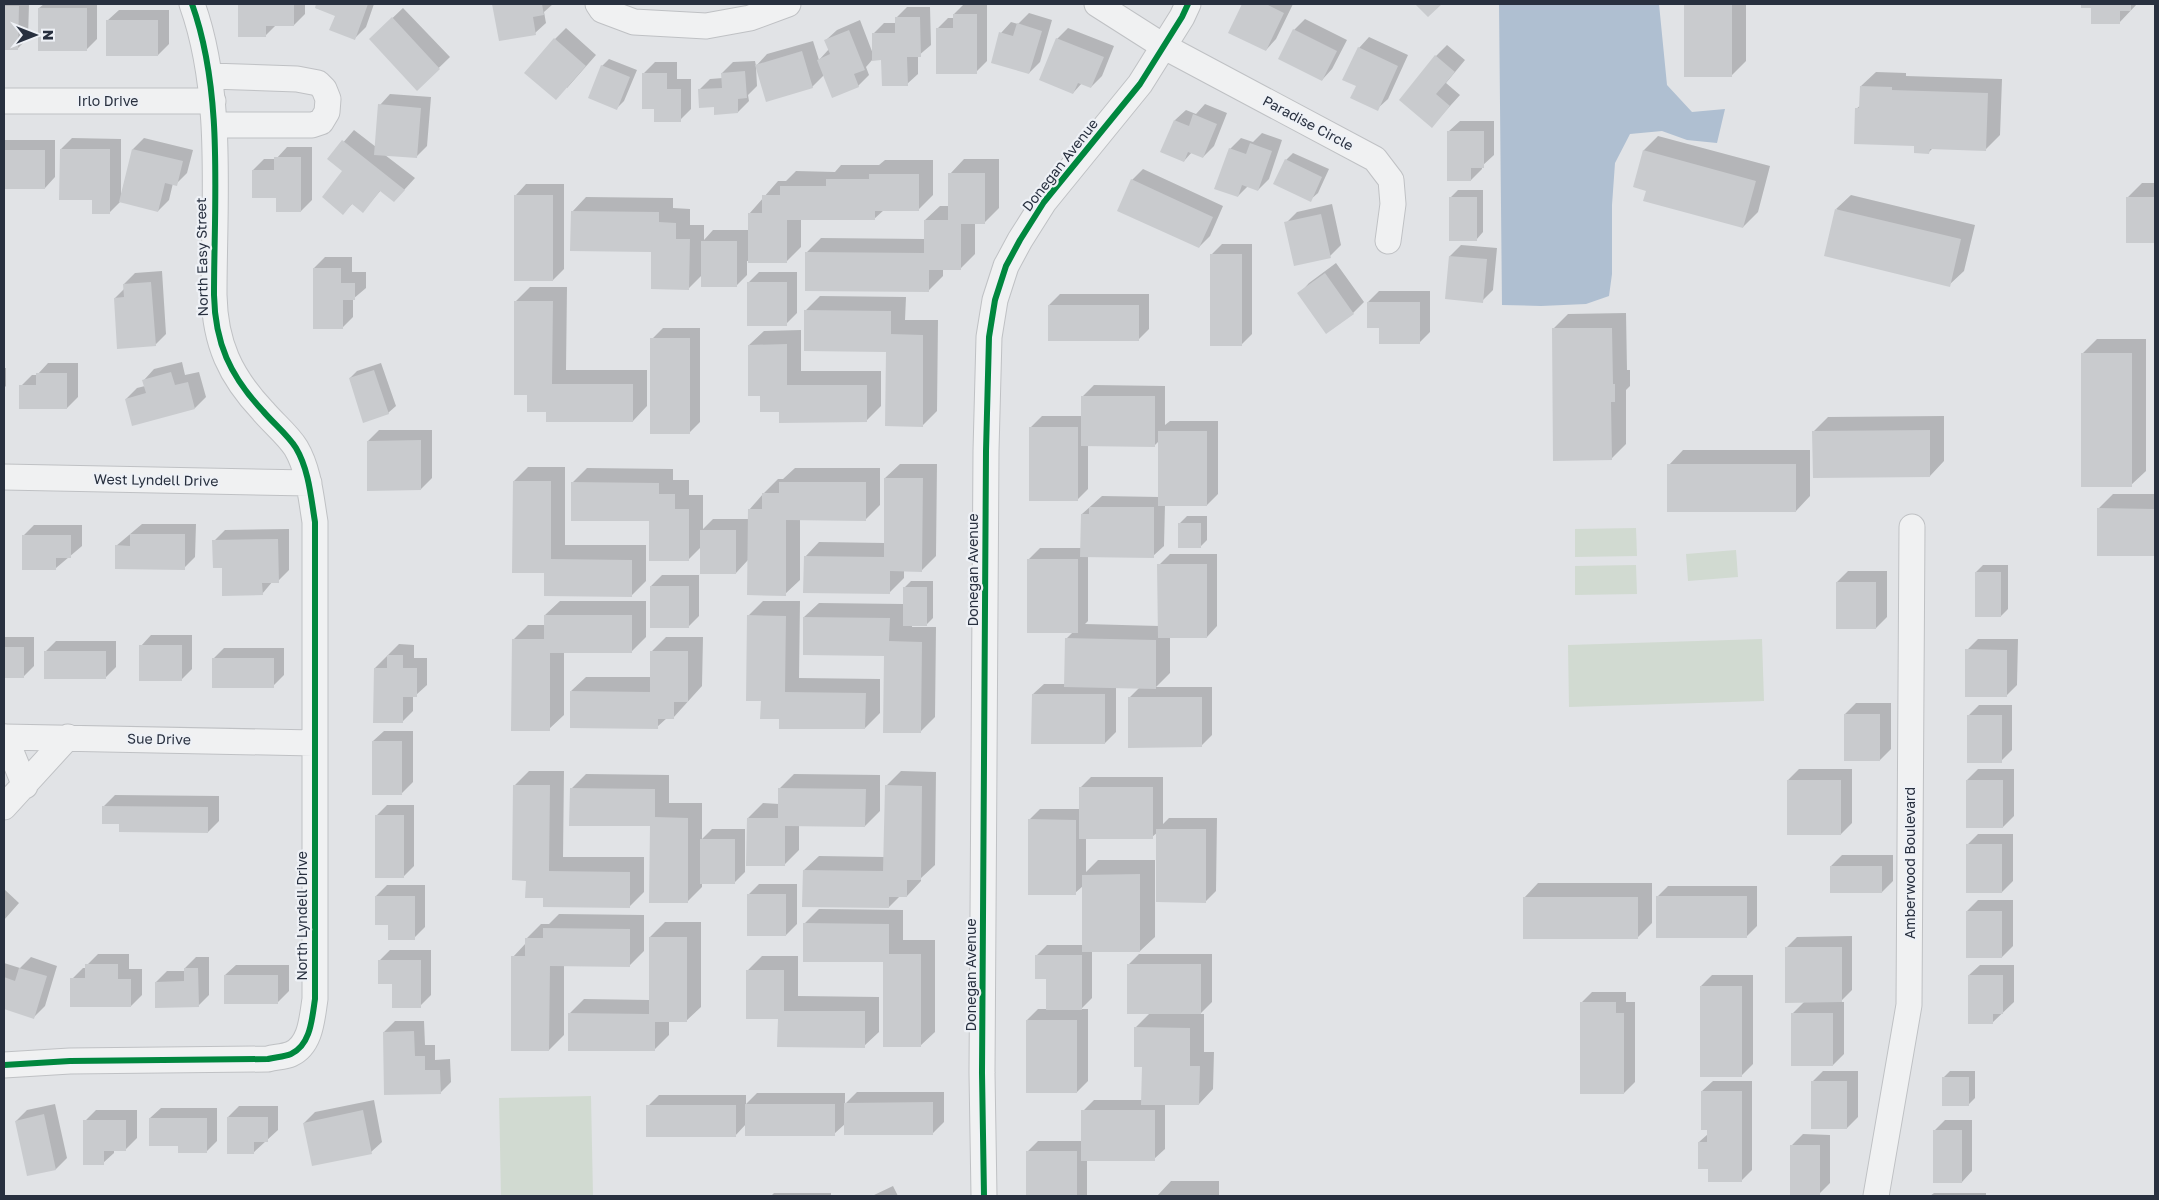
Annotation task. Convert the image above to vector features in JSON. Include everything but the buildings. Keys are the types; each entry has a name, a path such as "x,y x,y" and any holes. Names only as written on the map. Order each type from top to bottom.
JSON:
{"street":[{"name":"North Easy Street","path":"192,4 204,43 210,76 213,113 214,315 219,336 228,364 244,390 296,448 309,483"},
{"path":"598,4 602,10 634,22 706,26 750,18 788,4"},
{"name":"Paradise Circle","path":"1097,4 1163,46 1375,160 1391,180 1393,204 1388,241"},
{"name":"Donegan Avenue","path":"984,1196 982,1074 986,451 989,337 995,300 1006,266 1044,202 1140,84 1182,17 1188,4"},
{"name":"Irlo Drive","path":"4,101 213,113 312,125 321,122 327,112 328,99 324,89 318,83 297,79 210,76"},
{"name":"West Lyndell Drive","path":"4,476 309,483"},
{"name":"North Lyndell Drive","path":"4,1065 70,1061 268,1059 291,1054 302,1045 310,1028 315,999 315,522 309,483"},
{"name":"Amberwood Boulevard","path":"1876,1196 1909,1004 1912,527"},
{"path":"4,737 24,786"},
{"name":"Sue Drive","path":"4,737 314,743"},
{"path":"4,807 68,737"}],"shaded area":[{"path":"1636,528 1637,556 1575,557 1575,529"},
{"path":"1736,550 1738,577 1688,581 1686,554"},
{"path":"1636,565 1637,594 1575,595 1575,566"},
{"path":"1762,639 1764,701 1569,707 1568,645"},
{"path":"591,1096 593,1196 501,1196 499,1098"}],"water":[{"path":"1499,4 1659,4 1667,85 1692,112 1725,109 1717,143 1687,140 1662,131 1630,134 1615,163 1612,205 1612,274 1609,296 1586,304 1502,305"}],"cycle path":[{"path":"4,1065 70,1061 268,1059 288,1055 298,1050 307,1038 313,1014 315,999 315,522 309,484 304,465 296,448 251,398 233,372 221,344 217,328 214,295 215,148 213,110 202,38 192,4"},
{"path":"984,1196 982,1073 986,451 989,337 995,300 1006,266 1044,202 1140,84 1182,17 1188,4"}]}
